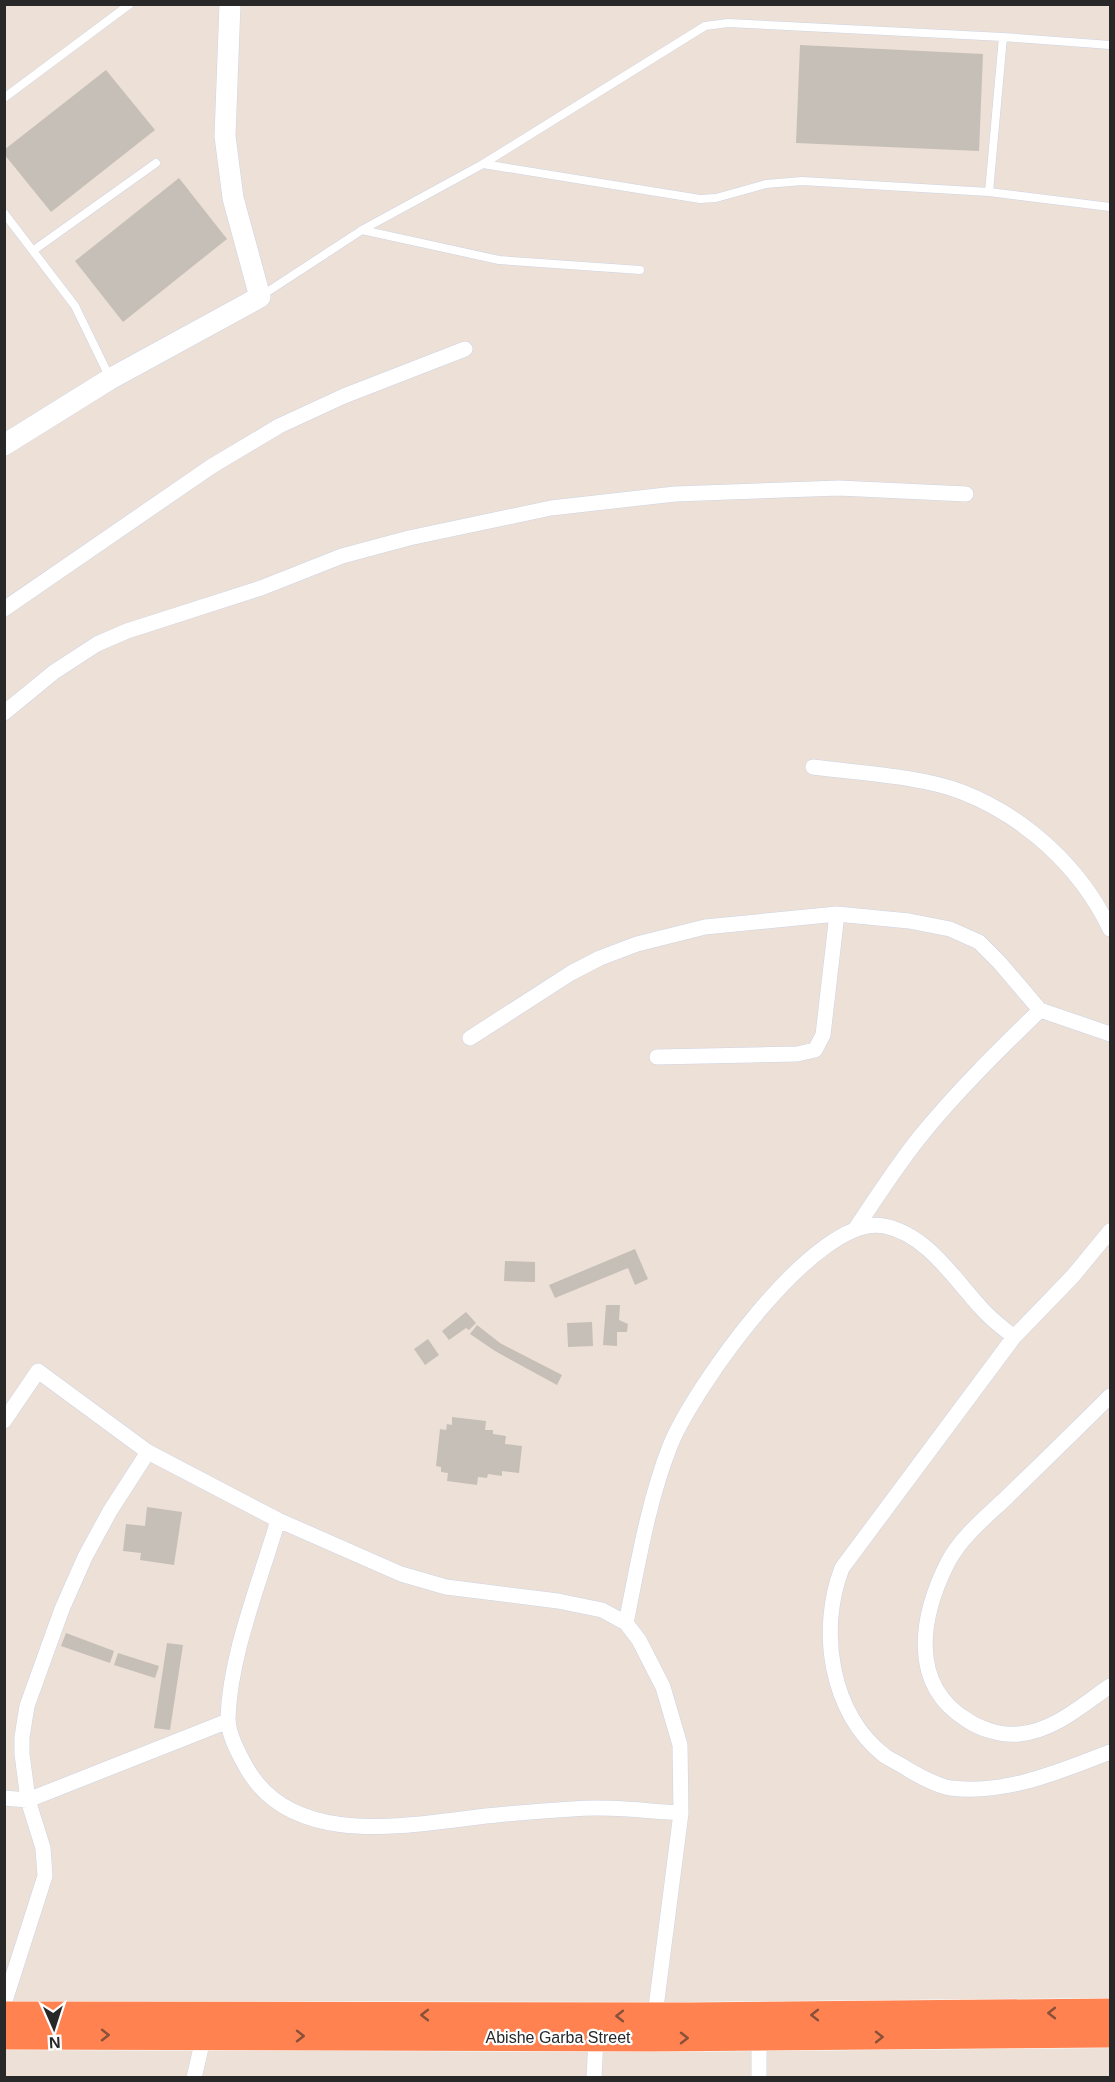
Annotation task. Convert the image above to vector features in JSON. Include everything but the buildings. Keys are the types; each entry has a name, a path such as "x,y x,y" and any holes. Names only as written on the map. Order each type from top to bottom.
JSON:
{"highway":[{"name":"Abishe Garba Street","path":"4,2015 654,2027 1110,2012"},
{"name":"Abishe Garba Street","path":"4,2036 596,2038 654,2027 759,2038 1110,2034"}],"street":[{"path":"4,445 110,379 260,297 233,198 225,136 230,4"},
{"path":"4,609 212,466 279,426 355,392 465,349"},
{"path":"4,713 54,672 97,644 127,631 261,588 342,556 410,538 551,508 665,495 839,488 966,494"},
{"path":"813,767 923,782 961,791 999,811 1056,852 1086,885 1110,929"},
{"path":"657,1057 798,1054 815,1050 823,1035 837,914"},
{"path":"470,1038 571,973 600,958 637,944 705,927 837,914 909,921 940,927 979,942 1040,1010 1110,1034"},
{"path":"856,1228 901,1162 937,1116 975,1074 1040,1010"},
{"path":"626,1623 650,1512 670,1445 691,1407 751,1321 807,1259 856,1228 873,1224 885,1226 913,1238 939,1260 992,1319 1014,1337"},
{"path":"1110,1231 1073,1276 1014,1337 842,1568 833,1593 829,1638 838,1686 855,1724 885,1756 921,1776 950,1788 1018,1783 1110,1752"},
{"path":"4,1421 38,1371 148,1452 278,1520 401,1574 432,1584 581,1606 615,1615 626,1623 651,1661 671,1709 680,1745 681,1814 654,2027"},
{"path":"1110,1396 971,1532 950,1559 929,1605 924,1634 930,1679 939,1696 956,1713 975,1726 1017,1735 1037,1730 1052,1725 1110,1686"},
{"path":"4,2004 45,1876 43,1848 28,1800 22,1737 27,1706 62,1609 85,1557 110,1511 148,1452"},
{"path":"278,1520 241,1648 228,1721 241,1759 262,1792 290,1810 337,1824 382,1827 438,1824 485,1816 587,1808 681,1814"},
{"path":"4,1798 28,1800 228,1721"},
{"path":"194,2078 204,2035"},
{"path":"594,2078 596,2038"},
{"path":"759,2038 759,2078"}],"lane":[{"path":"4,98 130,4"},
{"path":"260,297 362,230 483,164 705,26 728,23 1003,37 1110,45"},
{"path":"988,192 1003,37"},
{"path":"34,250 156,163"},
{"path":"483,164 700,200 716,198 766,184 802,181 988,192 1110,207"},
{"path":"4,213 75,306 110,379"},
{"path":"362,230 499,260 640,270"}]}
